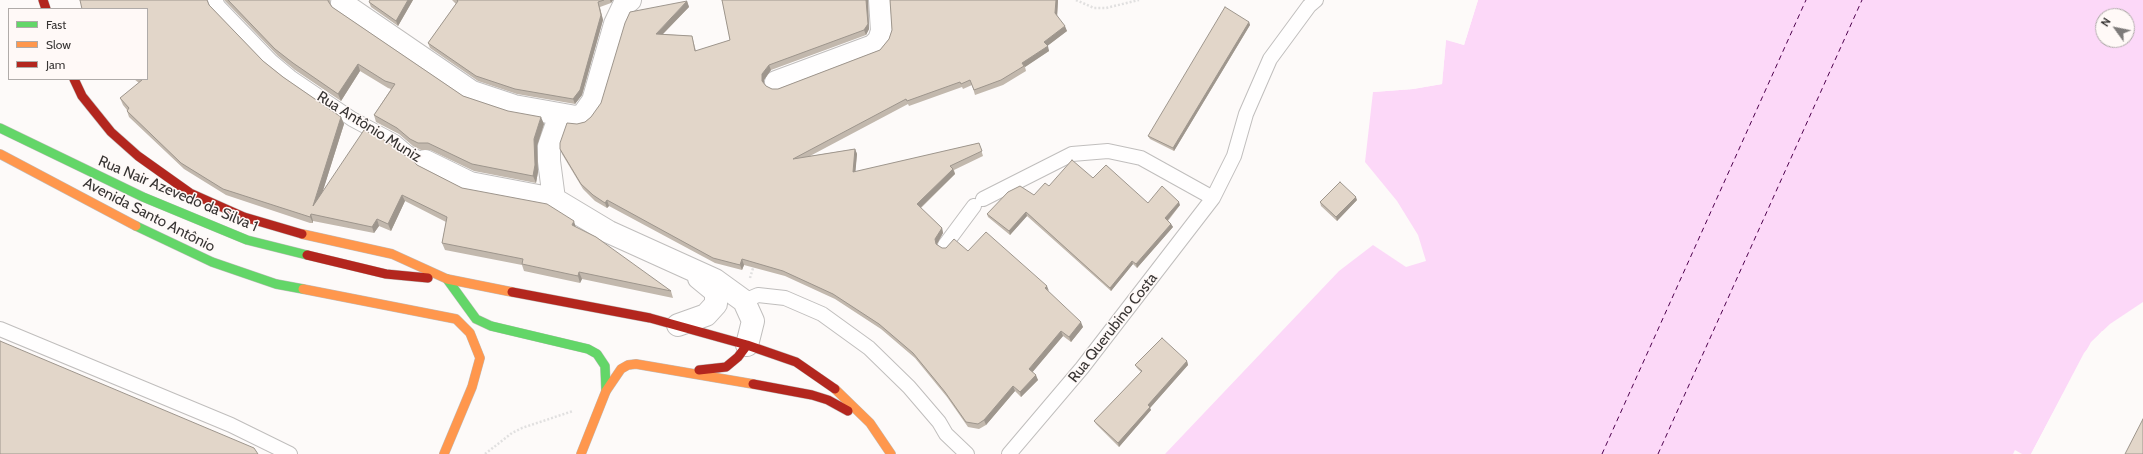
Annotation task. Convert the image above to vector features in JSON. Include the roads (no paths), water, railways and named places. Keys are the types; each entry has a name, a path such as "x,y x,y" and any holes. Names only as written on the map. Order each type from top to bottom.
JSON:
{"main road":[{"path":"74,80 82,96 112,132 138,156 190,193 244,217 303,234 392,254 447,280 678,324 796,362 829,384 870,423 891,454"},
{"name":"Rua Nair Azevedo da Silva 1","path":"0,128 143,197 247,240 386,274 447,280"},
{"name":"Avenida Santo Antônio","path":"0,154 155,236 212,262 276,284 456,319 470,333 480,358 472,387 444,454"},
{"path":"447,280 476,319 491,326 588,349 597,354 605,366 606,391"},
{"path":"686,372 726,367 738,357 747,345"},
{"path":"581,454 606,391 621,369 628,365 636,364 817,397 828,400 870,423"}],"street":[{"path":"342,3 472,92 514,106 560,115 583,115 594,101 615,24 624,5 630,0"},
{"path":"776,82 873,46 879,40 882,32 880,0"},
{"path":"560,115 549,146 548,161 554,199 609,232 715,280 744,301 753,322 747,345"},
{"name":"Rua Antônio Muniz","path":"425,161 470,183 554,199"},
{"path":"678,324 706,315 716,304 716,292 682,266"}],"lane":[{"name":"Rua Antônio Muniz","path":"215,0 218,6 272,62 290,77 352,118 395,142 408,153 425,161"},
{"name":"Rua Querubino Costa","path":"1009,454 1082,368 1213,198 1234,156 1246,114 1270,59 1316,0"},
{"path":"945,245 979,202 1072,154 1108,151 1141,158 1213,198"},
{"path":"744,301 758,295 785,298 822,314 869,348 909,387 939,422 946,434 967,454"},
{"path":"0,329 231,425 290,454"}]}
